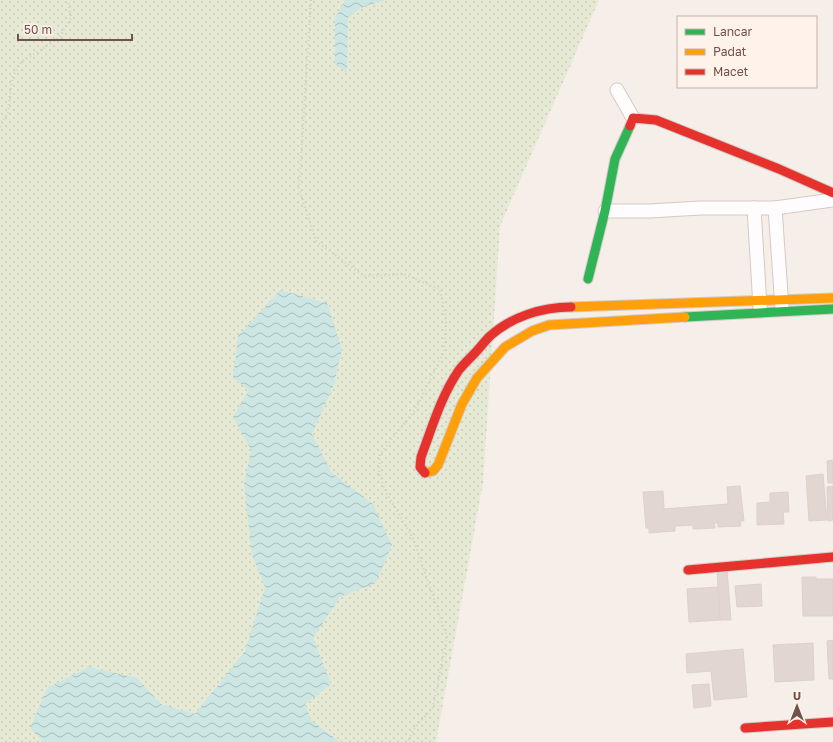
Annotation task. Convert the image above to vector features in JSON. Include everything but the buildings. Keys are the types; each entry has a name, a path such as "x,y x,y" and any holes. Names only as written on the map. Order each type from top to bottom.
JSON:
{"street":[{"path":"617,90 633,118"},
{"path":"633,118 656,120 833,193"},
{"path":"588,279 605,211 615,159 633,118"},
{"path":"605,211 650,211 700,208 775,208 833,200"},
{"path":"754,208 760,307"},
{"path":"775,208 781,305"},
{"path":"760,307 556,307 523,316 490,336 459,370 444,398 421,457 419,464 421,470 426,474 433,471 438,465 462,404 478,378 505,347 532,331 549,325 609,322 781,305 833,298"},
{"path":"781,305 833,310"},
{"path":"688,570 833,557"},
{"path":"745,728 833,722"}],"path":[{"path":"0,127 8,112 12,78 21,62 59,38 71,18 68,0"},
{"path":"311,0 299,189 316,241 364,276 403,274 440,289 446,321 444,352 415,410 380,454 379,473 385,492 414,538 447,637 433,707 413,730 408,742"}],"green space":[{"path":"0,0 599,0 500,226 483,483 436,742 0,742"}],"water":[{"path":"345,0 386,0 365,6 348,17 347,74 335,63 335,18"},
{"path":"280,290 327,303 342,349 334,384 312,434 331,472 373,504 392,545 376,583 340,597 313,638 331,684 305,704 311,720 340,742 43,742 30,728 47,688 89,667 137,678 161,704 195,714 245,651 265,587 252,555 244,484 251,450 233,417 249,390 233,378 238,336"}],"traffic: fast":[{"path":"588,279 605,211 615,159 630,126"},
{"path":"685,317 833,309"}],"traffic: slow":[{"path":"571,307 833,298"},
{"path":"425,473 433,471 438,465 462,404 477,378 505,347 532,331 549,325 685,317"}],"traffic: jam":[{"path":"630,126 633,118 656,120 779,169 833,193"},
{"path":"425,473 420,467 421,457 442,401 462,366 490,336 507,323 538,311 560,307 571,307"},
{"path":"688,570 833,557"},
{"path":"745,728 833,722"}]}
